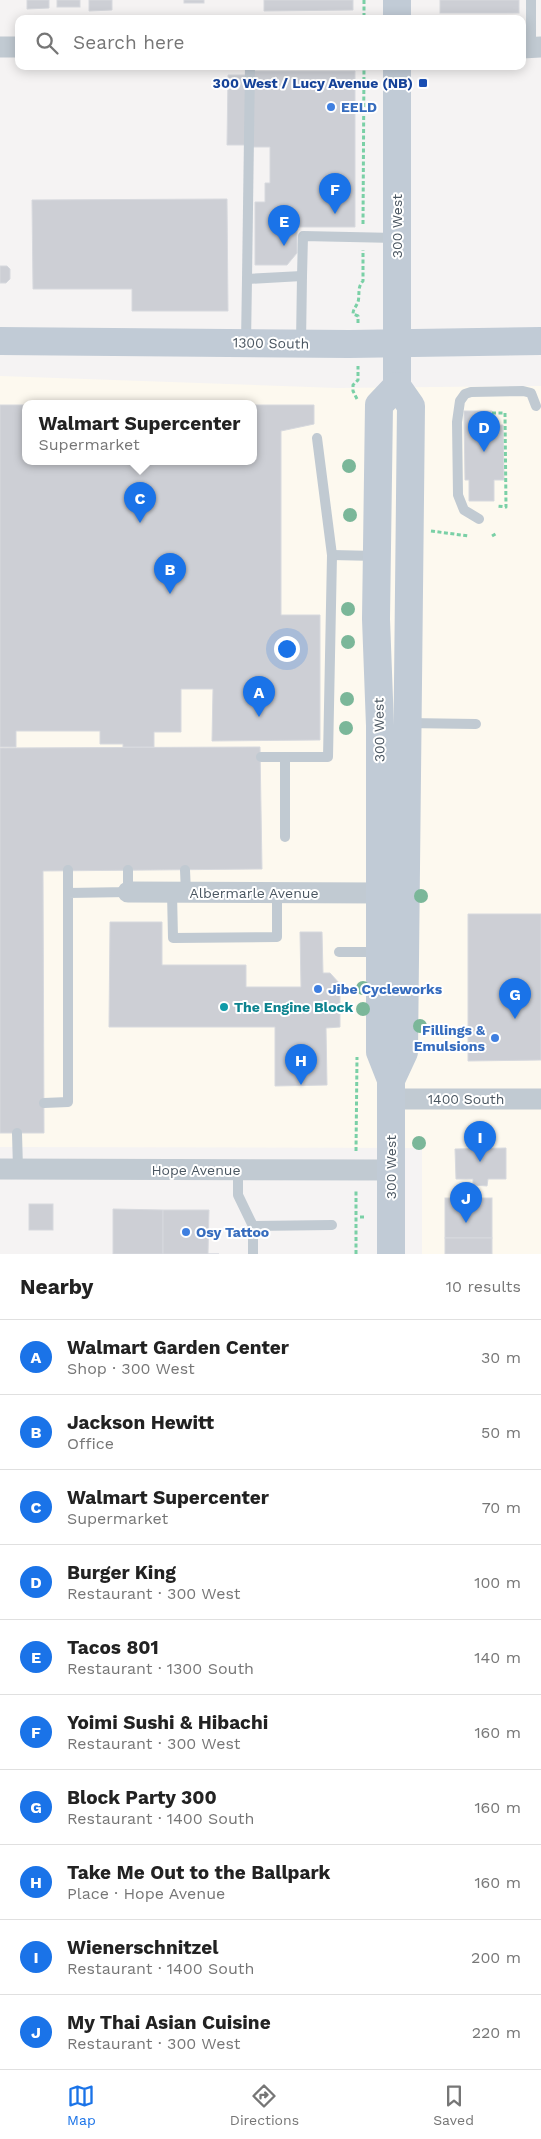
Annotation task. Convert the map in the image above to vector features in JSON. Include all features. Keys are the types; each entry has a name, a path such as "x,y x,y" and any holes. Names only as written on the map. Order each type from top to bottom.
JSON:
{"main road":[{"path":"397,0 397,15"},
{"name":"300 West","path":"391,1089 404,1052 411,406 397,386 397,70"},
{"name":"1300 South","path":"0,341 301,344 541,341"},
{"name":"300 West","path":"391,1254 391,1089 380,1052 381,893 376,556 378,405 397,386"}],"street":[{"path":"0,47 15,47"},
{"name":"Albermarle Avenue","path":"128,892 381,893"},
{"name":"1400 South","path":"391,1089 541,1099"},
{"name":"Hope Avenue","path":"9,1169 391,1170"}],"lane":[{"path":"531,0 531,47"},
{"path":"246,343 250,70"},
{"path":"301,344 303,236 397,238"},
{"path":"247,279 302,276"},
{"path":"479,520 464,510 458,495 457,422 460,401 465,394 471,392 523,391 531,393 536,406"},
{"path":"261,756 328,757 332,555 317,438"},
{"path":"332,555 376,556"},
{"path":"407,723 476,724"},
{"path":"285,757 285,837"},
{"path":"44,1103 68,1102 68,870"},
{"path":"68,893 128,892 128,870"},
{"path":"185,870 179,893 173,938 277,937 277,893"},
{"path":"339,952 381,952"},
{"path":"9,1169 17,1133"},
{"path":"238,1170 238,1195 253,1226 253,1254"},
{"path":"253,1226 332,1226"}],"path":[{"path":"364,0 364,15"},
{"path":"353,314 353,310 358,303 360,285 363,282 364,70"},
{"path":"353,385 353,391 358,402"},
{"path":"492,413 505,413 506,507 497,506"},
{"path":"431,531 469,536"},
{"path":"492,536 497,533"},
{"path":"356,1211 356,1254"},
{"path":"360,1217 365,1217"}],"shaded area":[{"path":"0,376 337,388 541,386 541,1254 422,1254 422,1148 0,1147"}],"building":[{"path":"27,0 49,0 49,8 27,9"},
{"path":"57,0 80,0 80,7 57,7"},
{"path":"89,0 112,0 112,10 89,11"},
{"path":"184,0 204,0 204,3 184,3"},
{"path":"264,0 353,0 353,10 264,11"},
{"path":"440,0 519,0 519,13 440,13"},
{"path":"251,71 355,71 355,227 297,227 297,253 287,265 255,265 255,202 265,202 265,183 270,183 270,147 252,147"},
{"path":"228,75 247,75 247,145 227,145"},
{"path":"227,199 228,311 132,311 132,289 33,289 32,200"},
{"path":"0,266 7,266 10,269 10,279 6,283 0,283"},
{"path":"0,405 22,405 22,465 257,465 257,405 314,405 314,424 281,431 281,615 320,615 320,740 212,741 213,689 181,689 181,732 154,732 154,747 123,747 123,744 100,744 100,731 16,731 16,747 0,747"},
{"path":"464,411 492,411 492,425 503,425 504,480 494,480 494,501 469,501 469,480 465,480"},
{"path":"260,747 262,869 43,871 44,1133 0,1133 0,748"},
{"path":"468,914 541,914 541,1060 468,1061"},
{"name":"The Engine Block","path":"110,922 162,922 162,965 246,965 246,987 301,987 300,932 322,932 323,973 330,973 340,984 340,1027 326,1028 327,1085 275,1086 275,1027 109,1027"},
{"path":"506,1148 506,1179 488,1179 487,1186 473,1185 473,1179 456,1179 455,1149"},
{"path":"445,1198 492,1198 492,1238 445,1238"},
{"path":"29,1204 53,1204 53,1230 29,1230"},
{"path":"113,1209 163,1210 163,1254 113,1254"},
{"name":"Osy Tattoo","path":"163,1210 209,1210 208,1254 163,1254"},
{"path":"445,1238 492,1238 492,1254 445,1254"}],"place":[{"name":"300 West / Lucy Avenue (NB)","path":"423,83"},
{"name":"EELD","path":"331,107"},
{"name":"Yoimi Sushi & Hibachi","path":"335,214"},
{"name":"Tacos 801","path":"284,246"},
{"name":"Burger King","path":"484,452"},
{"name":"Walmart Supercenter","path":"140,523"},
{"name":"Jackson Hewitt","path":"170,594"},
{"name":"Walmart Garden Center","path":"259,717"},
{"name":"Jibe Cycleworks","path":"318,989"},
{"name":"The Engine Block","path":"224,1007"},
{"name":"Block Party 300","path":"515,1019"},
{"name":"Fillings & Emulsions","path":"495,1038"},
{"name":"Take Me Out to the Ballpark","path":"301,1085"},
{"name":"Wienerschnitzel","path":"480,1162"},
{"name":"My Thai Asian Cuisine","path":"466,1223"},
{"name":"Osy Tattoo","path":"186,1232"}]}
